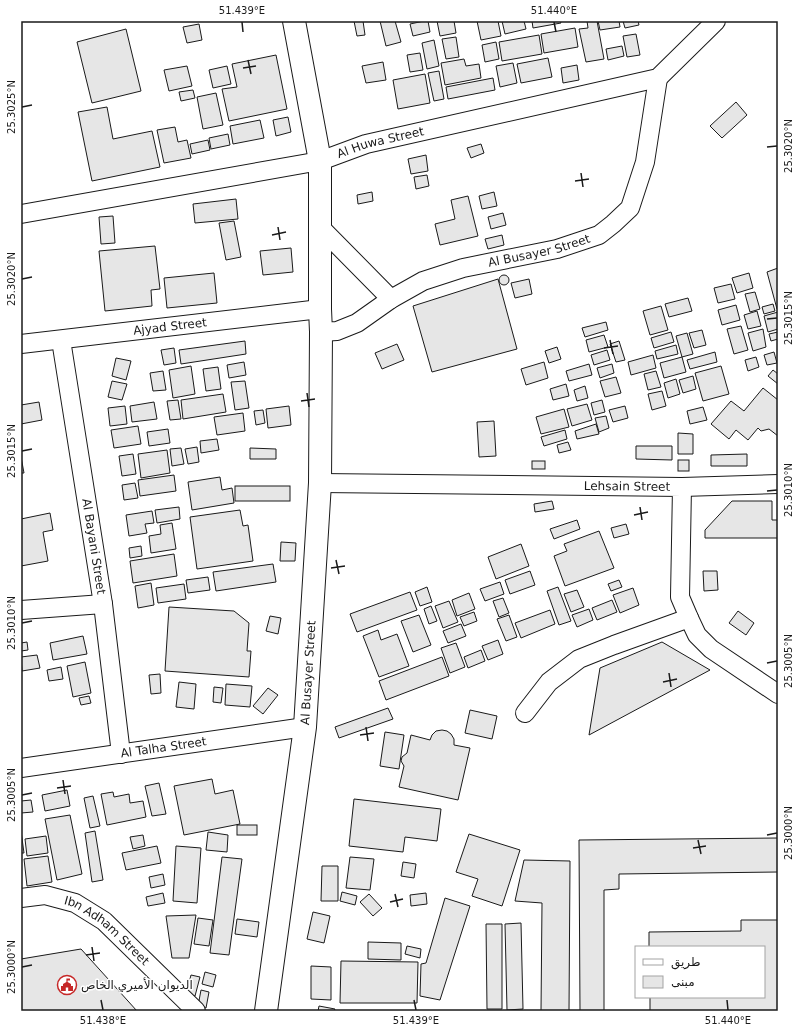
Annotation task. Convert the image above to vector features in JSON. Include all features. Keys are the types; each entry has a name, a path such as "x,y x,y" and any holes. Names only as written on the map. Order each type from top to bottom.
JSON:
{"street":[{"name":"Al Busayer Street","path":"266,1011 306,727 320,483 320,161 294,21"},
{"path":"658,78 716,21"},
{"name":"Al Busayer Street","path":"321,332 337,331 357,323 391,299 422,281 463,268 557,249 599,235 630,208 645,162 658,78"},
{"name":"Al Huwa Street","path":"21,214 320,161 366,144 658,78"},
{"path":"319,226 391,299"},
{"name":"Ajyad Street","path":"21,344 320,309"},
{"name":"Al Bayani Street","path":"61,340 102,604 121,754"},
{"name":"Lehsain Street","path":"320,483 682,487 680,597 696,635 711,649 778,694"},
{"path":"682,487 778,484"},
{"path":"21,610 102,604"},
{"path":"525,713 549,682 579,659 689,618"},
{"name":"Al Talha Street","path":"21,768 306,727"},
{"name":"Ibn Adham Street","path":"21,898 45,895 75,903 104,921 196,1011"}],"building":[{"path":"354,21 363,21 365,35 357,36"},
{"path":"380,21 395,21 401,42 386,46"},
{"path":"428,21 430,32 413,36 410,24"},
{"path":"437,21 454,21 456,33 440,36"},
{"path":"477,21 498,21 501,36 481,40"},
{"path":"502,21 524,21 526,29 505,34"},
{"path":"532,21 560,21 561,23 533,28"},
{"path":"587,21 597,21 604,59 586,62 579,29 588,28"},
{"path":"598,21 619,21 620,27 600,30"},
{"path":"623,21 638,21 639,25 625,28"},
{"path":"199,24 202,40 187,43 183,27"},
{"path":"575,28 578,47 544,53 541,34"},
{"path":"126,29 141,91 92,103 77,42"},
{"path":"636,34 640,55 627,57 623,36"},
{"path":"539,35 542,54 502,61 499,42"},
{"path":"456,37 459,57 446,59 442,39"},
{"path":"434,40 439,66 427,69 422,43"},
{"path":"496,42 499,59 485,62 482,45"},
{"path":"622,46 624,56 608,60 606,49"},
{"path":"420,53 423,70 410,72 407,55"},
{"path":"276,55 287,109 229,121 222,89 237,87 232,64"},
{"path":"548,58 552,77 521,83 517,64"},
{"path":"464,59 466,66 479,64 481,78 445,85 441,63"},
{"path":"383,62 386,80 366,83 362,66"},
{"path":"513,63 517,83 500,87 496,66"},
{"path":"577,65 579,80 563,83 561,68"},
{"path":"187,66 192,86 169,91 164,70"},
{"path":"227,66 231,84 213,88 209,70"},
{"path":"439,71 444,99 434,101 428,73"},
{"path":"425,74 430,103 398,109 393,80"},
{"path":"493,78 495,90 448,99 446,87"},
{"path":"193,90 195,98 181,101 179,92"},
{"path":"216,93 223,125 203,129 197,97"},
{"path":"736,102 747,115 722,138 710,126"},
{"path":"107,107 113,139 152,131 160,167 92,181 78,112"},
{"path":"288,117 291,132 276,136 273,120"},
{"path":"260,120 264,138 233,144 230,126"},
{"path":"175,127 178,142 187,140 191,158 164,163 157,130"},
{"path":"228,134 230,145 211,149 209,138"},
{"path":"208,140 210,150 192,154 190,144"},
{"path":"481,144 484,153 471,158 467,148"},
{"path":"426,155 428,171 411,174 408,159"},
{"path":"427,175 429,186 416,189 414,177"},
{"path":"372,192 373,201 358,204 357,195"},
{"path":"494,192 497,206 482,209 479,196"},
{"path":"468,196 478,236 440,245 435,224 455,219 451,200"},
{"path":"236,199 238,219 195,223 193,204"},
{"path":"503,213 506,225 491,229 488,217"},
{"path":"113,216 115,243 101,244 99,217"},
{"path":"234,221 241,257 226,260 219,223"},
{"path":"502,235 504,245 488,249 485,239"},
{"path":"155,246 160,289 151,290 152,306 105,311 99,251"},
{"path":"291,248 293,272 263,275 260,251"},
{"path":"778,268 778,308 777,309 767,272"},
{"path":"214,273 217,303 167,308 164,278"},
{"path":"749,273 753,288 737,293 732,278"},
{"path":"502,275 506,275 509,280 506,285 502,285 499,282 499,278"},
{"path":"498,279 517,349 432,372 413,306"},
{"path":"529,279 532,294 515,298 511,283"},
{"path":"731,284 735,299 718,303 714,288"},
{"path":"755,292 760,309 750,312 745,294"},
{"path":"688,298 692,311 669,317 665,304"},
{"path":"773,304 775,311 764,314 762,307"},
{"path":"736,305 740,320 722,325 718,310"},
{"path":"661,306 668,330 650,335 643,311"},
{"path":"757,311 761,326 748,329 744,315"},
{"path":"778,312 778,329 768,332 764,316"},
{"path":"606,322 608,330 585,337 582,328"},
{"path":"741,326 748,350 734,354 727,329"},
{"path":"763,329 766,347 753,351 748,333"},
{"path":"702,330 706,345 694,348 689,333"},
{"path":"671,332 674,342 654,348 651,338"},
{"path":"778,332 778,339 771,341 769,334"},
{"path":"687,333 693,354 682,357 676,336"},
{"path":"604,335 608,347 589,352 586,340"},
{"path":"245,341 246,354 181,364 179,350"},
{"path":"619,341 625,360 616,362 610,344"},
{"path":"397,344 404,360 382,369 375,353"},
{"path":"676,345 678,354 657,359 655,351"},
{"path":"557,347 561,359 549,363 545,351"},
{"path":"174,348 176,363 164,365 161,350"},
{"path":"607,350 610,360 594,365 591,355"},
{"path":"715,352 717,362 690,369 687,360"},
{"path":"774,352 777,363 767,365 764,355"},
{"path":"653,355 656,368 631,375 628,362"},
{"path":"682,357 686,372 664,378 660,363"},
{"path":"756,357 759,367 748,371 745,360"},
{"path":"116,358 131,361 126,380 112,376"},
{"path":"244,362 246,375 229,378 227,365"},
{"path":"544,362 548,378 526,385 521,369"},
{"path":"589,364 592,375 569,381 566,371"},
{"path":"612,364 614,373 600,378 597,368"},
{"path":"191,366 195,394 173,398 169,370"},
{"path":"721,366 729,394 703,401 695,373"},
{"path":"218,367 221,389 206,391 203,369"},
{"path":"773,370 778,374 778,384 768,376"},
{"path":"163,371 166,390 153,391 150,373"},
{"path":"656,371 661,387 648,390 644,374"},
{"path":"693,376 696,389 683,393 679,380"},
{"path":"616,377 621,393 605,397 600,381"},
{"path":"676,379 680,394 668,398 664,383"},
{"path":"112,381 127,384 122,400 108,397"},
{"path":"245,381 249,408 235,410 231,382"},
{"path":"566,384 569,396 553,400 550,389"},
{"path":"585,386 588,398 577,401 574,390"},
{"path":"763,388 778,400 778,436 769,429 761,431 758,428 748,440 736,430 729,439 711,424 731,401 744,411"},
{"path":"662,391 666,406 652,410 648,394"},
{"path":"223,394 226,412 183,419 181,400"},
{"path":"178,400 181,419 170,420 167,401"},
{"path":"602,400 605,412 594,415 591,403"},
{"path":"39,402 42,420 21,424 21,405"},
{"path":"154,402 157,419 132,422 130,406"},
{"path":"587,404 592,420 572,426 567,409"},
{"path":"125,406 127,424 110,426 108,408"},
{"path":"289,406 291,425 268,428 266,409"},
{"path":"625,406 628,418 613,422 609,410"},
{"path":"703,407 707,420 690,424 687,411"},
{"path":"564,409 569,427 541,434 536,417"},
{"path":"263,410 265,423 256,425 254,411"},
{"path":"243,413 245,431 217,435 214,417"},
{"path":"606,416 609,428 599,432 595,418"},
{"path":"494,421 496,456 479,457 477,422"},
{"path":"596,424 599,434 577,439 575,431"},
{"path":"138,426 141,444 114,448 111,430"},
{"path":"168,429 170,443 149,446 147,432"},
{"path":"565,430 567,439 544,446 541,437"},
{"path":"678,433 693,434 693,454 678,454"},
{"path":"217,439 219,450 201,453 200,441"},
{"path":"568,442 571,450 559,453 557,445"},
{"path":"636,446 672,446 672,460 636,459"},
{"path":"197,447 199,462 188,464 185,449"},
{"path":"181,448 184,464 172,466 170,449"},
{"path":"250,448 276,449 276,459 250,459"},
{"path":"167,450 170,473 141,478 138,454"},
{"path":"133,454 136,474 122,476 119,456"},
{"path":"747,454 747,466 711,466 711,455"},
{"path":"21,457 24,473 21,473"},
{"path":"678,460 689,460 689,471 678,471"},
{"path":"532,461 545,461 545,469 532,469"},
{"path":"174,475 176,491 140,496 138,480"},
{"path":"220,477 222,490 232,488 234,503 192,510 188,482"},
{"path":"135,483 138,498 124,500 122,485"},
{"path":"235,486 290,486 290,501 235,501"},
{"path":"552,501 554,509 535,512 534,504"},
{"path":"732,501 772,501 772,520 778,520 778,538 705,538 705,530"},
{"path":"179,507 180,519 157,523 155,510"},
{"path":"240,510 243,526 248,525 253,561 197,569 190,517"},
{"path":"152,511 154,523 145,524 147,533 129,536 126,515"},
{"path":"50,513 53,530 43,532 48,561 21,566 21,519"},
{"path":"577,520 580,529 554,539 550,529"},
{"path":"172,523 176,549 151,553 149,536 161,534 160,525"},
{"path":"626,524 629,534 614,538 611,528"},
{"path":"599,531 614,568 565,586 554,556 567,551 564,544"},
{"path":"281,542 296,543 295,561 280,561"},
{"path":"521,544 529,566 496,579 488,557"},
{"path":"141,546 142,556 130,558 129,548"},
{"path":"174,554 177,576 133,583 130,561"},
{"path":"273,564 276,582 216,591 213,572"},
{"path":"530,571 535,585 510,594 505,580"},
{"path":"703,571 717,571 718,590 704,591"},
{"path":"208,577 210,590 188,593 186,580"},
{"path":"619,580 622,587 611,591 608,584"},
{"path":"500,582 504,594 485,601 480,589"},
{"path":"151,583 154,605 138,608 135,586"},
{"path":"184,584 186,599 158,603 156,588"},
{"path":"427,587 432,602 420,606 415,592"},
{"path":"558,587 571,621 559,625 547,591"},
{"path":"633,588 639,605 620,613 613,595"},
{"path":"577,590 584,607 571,612 564,594"},
{"path":"410,592 417,610 357,632 350,614"},
{"path":"469,593 475,609 457,616 452,600"},
{"path":"503,598 509,613 499,617 493,601"},
{"path":"612,600 617,612 597,620 592,608"},
{"path":"449,601 458,622 443,628 435,606"},
{"path":"431,606 437,621 429,624 424,609"},
{"path":"169,607 234,611 249,623 247,651 251,651 249,677 165,671"},
{"path":"589,609 593,620 577,627 572,615"},
{"path":"550,610 555,624 521,638 515,623"},
{"path":"738,611 754,623 746,635 729,623"},
{"path":"474,612 477,621 464,626 460,617"},
{"path":"419,615 431,645 413,652 401,621"},
{"path":"509,615 517,637 506,641 497,619"},
{"path":"270,616 281,618 278,634 266,631"},
{"path":"461,624 466,636 448,643 443,631"},
{"path":"378,630 381,640 397,634 409,666 379,677 363,636"},
{"path":"83,636 87,654 53,660 50,643"},
{"path":"498,640 503,654 488,660 482,646"},
{"path":"27,642 28,650 21,651 21,643"},
{"path":"662,642 710,670 589,735 600,668"},
{"path":"456,643 465,667 450,673 441,648"},
{"path":"481,650 485,661 468,668 464,657"},
{"path":"37,655 40,668 22,671 21,657"},
{"path":"442,657 449,676 386,700 379,681"},
{"path":"85,662 91,693 73,697 67,666"},
{"path":"61,667 63,679 49,681 47,670"},
{"path":"160,674 161,693 151,694 149,675"},
{"path":"179,682 196,684 194,709 176,707"},
{"path":"226,684 252,686 250,707 225,705"},
{"path":"214,687 223,688 221,703 213,702"},
{"path":"268,688 278,695 263,714 253,706"},
{"path":"89,696 91,703 81,705 79,698"},
{"path":"388,708 393,719 339,738 335,727"},
{"path":"470,710 497,716 492,739 465,733"},
{"path":"442,730 451,734 454,739 454,745 470,748 458,800 399,787 404,766 401,761 402,757 407,753 411,735 430,740 436,731"},
{"path":"385,732 404,735 399,769 380,766"},
{"path":"212,779 215,794 233,790 240,824 184,835 174,786"},
{"path":"159,783 166,814 152,816 145,786"},
{"path":"67,790 70,806 45,811 42,795"},
{"path":"113,792 114,797 129,794 130,803 143,801 146,817 107,825 101,794"},
{"path":"93,796 100,826 90,828 84,798"},
{"path":"354,799 441,809 437,841 405,837 403,852 349,846"},
{"path":"31,800 33,812 21,813 21,801"},
{"path":"70,815 82,874 57,880 45,819"},
{"path":"237,825 257,825 257,835 237,835"},
{"path":"21,831 24,853 21,853"},
{"path":"95,831 103,880 92,882 85,833"},
{"path":"208,832 228,835 227,852 206,850"},
{"path":"469,834 520,850 502,906 472,896 478,879 456,872"},
{"path":"143,835 145,846 133,849 130,837"},
{"path":"46,836 48,853 27,856 25,839"},
{"path":"778,838 778,872 619,874 619,889 604,890 604,1011 580,1011 579,840"},
{"path":"157,846 161,863 126,870 122,853"},
{"path":"176,846 201,848 197,903 173,901"},
{"path":"48,856 52,882 27,886 24,859"},
{"path":"222,857 242,859 229,955 210,953"},
{"path":"350,857 374,859 370,890 346,888"},
{"path":"524,860 570,861 569,1011 541,1011 542,903 515,901"},
{"path":"403,862 416,864 414,878 401,876"},
{"path":"322,866 338,866 338,901 321,901"},
{"path":"163,874 165,885 151,888 149,877"},
{"path":"342,892 357,896 355,905 340,901"},
{"path":"163,893 165,903 148,906 146,897"},
{"path":"426,893 427,904 411,906 410,895"},
{"path":"369,894 382,908 373,916 360,902"},
{"path":"445,898 470,906 440,1000 420,996 421,964 426,963"},
{"path":"313,912 330,916 324,943 307,939"},
{"path":"196,915 189,958 172,958 166,916"},
{"path":"198,918 213,920 209,946 194,944"},
{"path":"237,919 259,922 257,937 235,934"},
{"path":"741,920 778,920 778,1011 650,1011 650,998 765,998 765,946 649,946 649,932 741,931"},
{"path":"521,923 523,1009 507,1010 505,924"},
{"path":"486,924 502,924 502,1009 487,1009"},
{"path":"368,942 401,943 401,960 368,959"},
{"path":"407,946 421,949 420,958 405,954"},
{"name":"الديوان الأميري الخاص","path":"81,949 137,1011 21,1011 21,959"},
{"path":"341,961 418,962 417,1003 340,1003"},
{"path":"311,966 331,967 331,1000 311,999"},
{"path":"205,972 216,975 213,987 202,984"},
{"path":"191,975 200,977 195,996 186,994"},
{"path":"201,990 209,992 206,1008 198,1006"},
{"path":"319,1006 335,1009 334,1011 318,1011"}],"place":[{"name":"الديوان الأميري الخاص","path":"67,985"}]}
